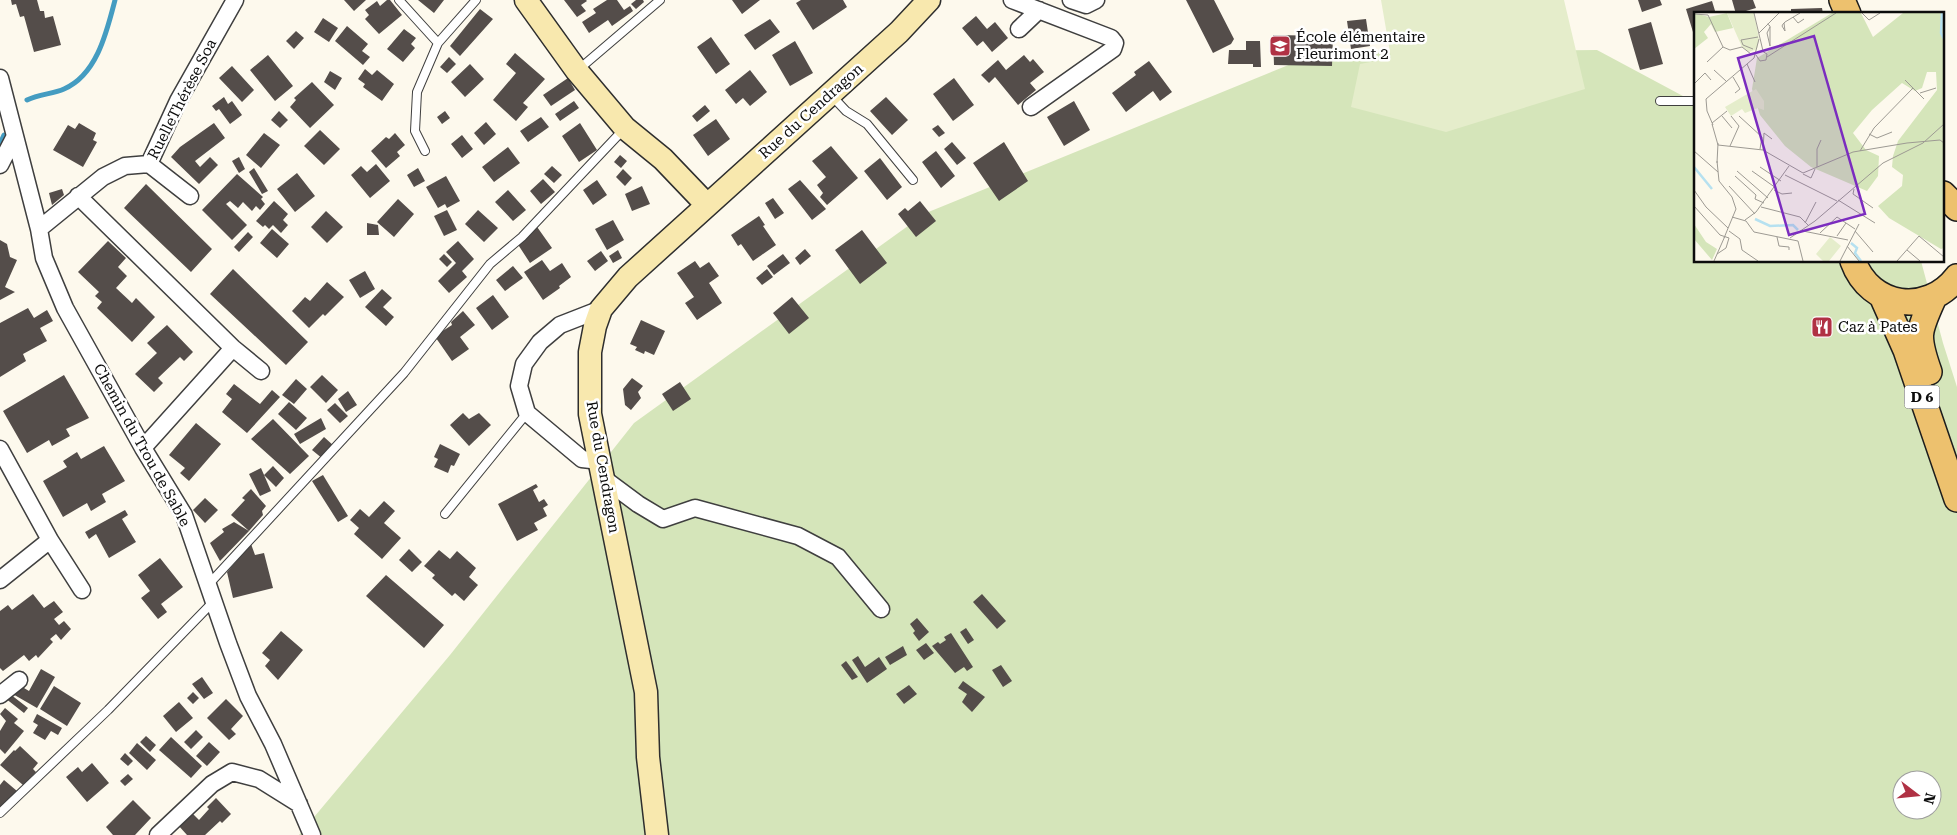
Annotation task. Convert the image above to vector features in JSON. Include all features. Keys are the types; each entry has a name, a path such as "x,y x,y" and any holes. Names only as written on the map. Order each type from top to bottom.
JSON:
{"main road":[{"path":"526,0 577,71 625,128 662,159 707,205"},
{"name":"Rue du Cendragon","path":"657,835 648,756 646,692 590,414 590,352 595,326 602,309 628,277 899,32 929,0"},
{"path":"1842,0 1847,12"},
{"path":"1944,195 1957,208"},
{"path":"1853,262 1857,272 1867,286 1882,296 1899,302 1917,302 1934,297 1950,286 1957,277"},
{"name":"D 6","path":"1882,296 1906,350 1957,499"},
{"name":"D 6","path":"1934,297 1921,325 1920,346 1957,450"}],"street":[{"name":"RuelleThérèse Soa","path":"39,229 103,177 125,166 149,164 178,101 236,0"},
{"path":"1012,0 1111,38 1114,43 1113,49 1030,107"},
{"path":"1071,0 1086,5 1096,0"},
{"path":"1018,29 1039,10"},
{"name":"Chemin du Trou de Sable","path":"0,78 39,229 44,258 65,308 143,448 184,515 248,696 274,744 312,835"},
{"path":"0,165 14,136"},
{"path":"149,164 190,196"},
{"path":"78,196 233,348 261,371"},
{"path":"602,309 560,325 540,342 524,364 519,386 527,413 582,459 601,469 638,504 663,519 695,508 798,536 838,557 882,609"},
{"path":"143,448 233,348"},
{"path":"0,449 50,540 82,590"},
{"path":"0,580 50,540"},
{"path":"0,695 19,680"},
{"path":"158,835 212,784 232,772 259,779 299,804"}],"lane":[{"path":"400,0 438,43"},
{"path":"425,151 415,131 417,92 438,43 476,0"},
{"path":"577,71 660,0"},
{"path":"830,94 846,111 867,124 913,180"},
{"path":"1660,101 1694,101"},
{"path":"209,584 404,373 490,264 522,237 625,128"},
{"path":"446,514 527,413"},
{"path":"0,813 108,710 214,601"}],"green space":[{"path":"1381,0 1564,0 1585,89 1446,132 1351,107 1360,64 1391,58"},
{"path":"1597,50 1694,102 1694,262 1921,262 1957,387 1957,835 299,835 450,655 634,423 926,213 1318,53"}],"building":[{"path":"11,0 37,0 40,11 44,11 45,18 53,16 61,45 34,52 24,16 20,17 16,4 12,5"},
{"path":"344,0 366,0 354,11"},
{"path":"387,0 390,0 402,15 379,34 365,19 369,15 365,10 377,1 380,6"},
{"path":"418,0 444,0 434,13"},
{"path":"564,0 586,0 581,5 586,11 577,17"},
{"path":"607,0 617,0 624,10 630,6 633,11 612,26 608,20 589,33 582,22 596,13 593,9"},
{"path":"636,0 643,0 644,2 636,9 631,4"},
{"path":"732,0 760,0 742,14"},
{"path":"801,0 843,0 847,7 813,30 796,3"},
{"path":"1186,0 1214,0 1234,39 1231,44 1213,53"},
{"path":"1638,0 1660,0 1662,5 1642,12"},
{"path":"1732,0 1753,0 1756,8 1735,12"},
{"path":"1712,1 1715,12 1694,12 1693,32 1686,9"},
{"path":"1822,8 1823,12 1791,12 1791,9"},
{"path":"480,9 493,19 460,56 450,46"},
{"path":"976,16 987,29 995,22 1008,38 992,52 983,41 977,46 962,28"},
{"path":"323,18 338,28 329,42 314,32"},
{"path":"770,19 780,32 755,50 744,35"},
{"path":"1366,19 1370,46 1351,49 1347,21"},
{"path":"1651,22 1663,64 1640,70 1628,29"},
{"path":"347,26 368,44 362,51 370,57 363,65 335,41"},
{"path":"404,29 416,38 411,44 415,48 403,62 387,49"},
{"path":"296,31 304,38 294,49 286,41"},
{"path":"1273,35 1333,36 1332,66 1274,65"},
{"path":"711,37 730,64 716,74 697,47"},
{"path":"795,41 813,73 790,86 772,55"},
{"path":"1246,41 1260,41 1261,67 1253,67 1253,64 1228,64 1229,50 1246,50"},
{"path":"515,53 545,79 523,103 528,107 516,121 493,100 516,73 506,64"},
{"path":"268,55 293,86 275,101 250,70"},
{"path":"1024,55 1030,62 1033,59 1044,72 1030,83 1036,90 1018,105 995,77 989,83 981,75 998,60 1006,70"},
{"path":"449,57 456,64 447,73 440,67"},
{"path":"1149,61 1172,92 1160,101 1153,91 1126,112 1112,93 1136,75 1134,72"},
{"path":"470,64 484,79 465,97 451,82"},
{"path":"232,66 254,90 242,102 219,78"},
{"path":"365,69 372,75 377,70 394,84 382,101 363,87 365,84 358,79"},
{"path":"750,70 767,92 750,106 743,98 736,104 725,90"},
{"path":"330,71 342,78 335,90 324,82"},
{"path":"568,78 575,90 551,106 543,95"},
{"path":"954,78 974,105 953,121 933,94"},
{"path":"312,82 334,105 310,128 290,107 296,100 294,98"},
{"path":"224,97 228,104 232,101 242,115 230,124 219,109 216,111 212,106"},
{"path":"886,97 908,120 892,135 870,111"},
{"path":"574,101 579,108 560,121 555,114"},
{"path":"1074,101 1090,130 1064,146 1047,117"},
{"path":"705,105 710,111 697,122 692,116"},
{"path":"279,111 288,120 280,128 271,120"},
{"path":"445,111 450,118 442,124 437,117"},
{"path":"541,117 549,127 528,142 520,131"},
{"path":"716,119 730,139 708,156 693,135"},
{"path":"486,122 496,134 484,145 474,133"},
{"path":"79,123 96,133 93,140 97,142 83,167 53,150 68,125 75,129"},
{"path":"214,123 225,138 195,161 200,167 210,157 218,165 199,184 171,157 180,147"},
{"path":"580,123 597,150 579,162 562,136"},
{"path":"938,125 945,133 939,137 932,129"},
{"path":"320,130 340,149 324,165 304,146"},
{"path":"264,133 280,145 261,168 246,155"},
{"path":"395,133 405,145 397,152 400,156 386,168 371,151 386,137 389,139"},
{"path":"462,135 473,149 462,158 451,144"},
{"path":"952,142 966,158 957,165 944,149"},
{"path":"1004,142 1028,181 999,201 973,163"},
{"path":"831,146 858,178 827,205 820,197 823,193 817,185 826,177 812,161"},
{"path":"508,147 520,163 494,182 482,167"},
{"path":"936,151 955,176 941,188 922,162"},
{"path":"620,155 627,161 621,168 614,162"},
{"path":"239,157 245,169 239,173 232,161"},
{"path":"880,158 902,187 887,200 864,171"},
{"path":"376,164 390,181 370,198 351,175 361,166 367,172"},
{"path":"552,166 562,175 554,183 544,174"},
{"path":"254,168 268,191 262,194 249,172"},
{"path":"418,168 425,181 414,187 407,175"},
{"path":"623,169 632,178 625,186 616,177"},
{"path":"297,173 315,196 295,212 277,189"},
{"path":"237,174 263,197 261,199 265,204 260,210 256,206 252,211 243,202 238,208 230,201 226,204 247,225 232,240 202,210"},
{"path":"446,176 460,201 447,208 445,204 438,208 426,187"},
{"path":"543,179 555,192 541,204 530,191"},
{"path":"597,180 607,195 593,205 583,190"},
{"path":"800,180 826,209 812,220 788,189"},
{"path":"146,184 212,249 191,272 124,208"},
{"path":"642,186 650,204 632,211 625,194"},
{"path":"62,189 64,195 52,205 49,193"},
{"path":"508,190 526,210 513,221 495,202"},
{"path":"773,198 784,213 775,219 765,203"},
{"path":"398,199 414,214 394,237 377,222"},
{"path":"274,201 288,214 283,220 288,225 281,233 273,225 269,229 256,221"},
{"path":"920,201 936,221 916,237 898,214 905,208 908,211"},
{"path":"447,210 457,230 444,236 434,216"},
{"path":"478,210 498,228 484,242 465,224"},
{"path":"326,211 343,227 327,243 311,227"},
{"path":"759,216 765,225 763,226 776,245 753,261 741,244 738,246 731,235"},
{"path":"613,220 624,240 607,250 595,229"},
{"path":"367,223 378,225 379,235 367,235"},
{"path":"535,224 552,248 530,263 517,243"},
{"path":"272,229 289,244 277,258 260,243"},
{"path":"862,230 887,263 860,284 835,250"},
{"path":"248,232 253,237 239,252 234,247"},
{"path":"0,240 7,244 10,257 17,260 5,287 15,292 0,300"},
{"path":"108,241 126,258 118,267 127,276 116,288 132,303 136,298 155,317 132,342 97,308 102,302 95,296 99,292 78,272"},
{"path":"458,241 474,259 462,271 467,277 449,293 438,281 456,263 446,252"},
{"path":"805,249 811,256 800,265 795,258"},
{"path":"618,250 622,258 613,263 609,256"},
{"path":"601,251 608,261 595,271 587,261"},
{"path":"444,254 452,262 447,267 439,259"},
{"path":"783,254 790,263 774,275 767,266"},
{"path":"542,260 550,271 562,263 571,277 559,286 560,288 543,300 524,272"},
{"path":"695,261 700,268 709,262 719,276 709,283 722,303 697,320 685,303 694,297 677,273"},
{"path":"513,266 523,278 505,291 496,280"},
{"path":"233,269 308,342 286,365 210,294"},
{"path":"767,269 773,277 762,285 756,278"},
{"path":"365,271 375,289 360,298 349,280"},
{"path":"327,282 344,297 325,316 323,314 309,328 292,311 305,297 310,301"},
{"path":"382,289 392,298 383,307 394,317 386,326 365,307"},
{"path":"493,295 509,317 492,330 476,308"},
{"path":"792,297 809,318 789,334 773,313"},
{"path":"28,308 34,318 47,310 53,321 40,328 47,341 23,354 26,361 0,377 0,323"},
{"path":"463,311 475,325 460,337 469,349 452,361 436,338 438,334 452,325 451,322"},
{"path":"641,320 665,331 654,355 645,351 644,354 635,350 637,347 630,344"},
{"path":"167,325 193,352 184,361 180,357 158,378 163,383 154,392 135,374 157,353 147,343"},
{"path":"64,375 89,418 66,429 70,436 52,446 49,440 27,453 3,411"},
{"path":"322,375 338,390 326,403 310,387"},
{"path":"632,378 643,386 638,392 641,398 631,410 625,405 623,389"},
{"path":"296,379 307,389 294,404 282,395"},
{"path":"680,382 691,399 673,411 662,394"},
{"path":"234,384 260,404 272,390 280,397 247,433 222,412 232,399 226,394"},
{"path":"348,391 357,405 346,412 338,399"},
{"path":"289,402 307,418 296,430 278,414"},
{"path":"335,403 348,416 340,423 327,410"},
{"path":"463,413 469,419 479,413 491,425 469,446 450,425"},
{"path":"321,418 326,429 300,444 294,434"},
{"path":"273,419 309,456 290,474 251,439"},
{"path":"196,423 221,444 189,481 180,473 185,468 169,455"},
{"path":"324,437 334,446 323,459 312,450"},
{"path":"440,444 460,454 454,466 451,465 448,473 434,467 438,459 434,457"},
{"path":"104,446 125,481 102,494 106,502 91,511 87,503 63,517 43,481 67,467 63,461 77,452 81,459"},
{"path":"273,466 284,478 276,487 264,475"},
{"path":"261,468 271,491 260,496 249,474"},
{"path":"323,475 348,516 338,522 312,481"},
{"path":"536,484 538,487 533,490 539,502 544,499 548,505 543,508 547,516 534,523 538,530 517,541 498,504"},
{"path":"251,489 266,506 262,511 263,515 249,531 231,515 245,500 242,498"},
{"path":"205,498 218,510 205,523 193,510"},
{"path":"384,501 395,511 384,523 401,538 382,559 354,534 359,528 350,520 360,509 369,517"},
{"path":"125,510 128,515 122,519 136,542 109,558 96,534 89,539 85,532"},
{"path":"234,522 249,531 220,561 210,543 224,532 222,529"},
{"path":"251,544 255,555 264,553 273,588 233,598 227,572"},
{"path":"409,549 422,562 412,572 399,560"},
{"path":"439,550 450,559 457,551 476,568 469,577 478,585 464,601 455,593 452,596 432,578 435,575 424,566"},
{"path":"160,558 183,587 161,604 167,612 158,619 141,598 150,591 138,575"},
{"path":"386,575 444,625 424,648 366,596"},
{"path":"33,594 44,608 54,601 63,612 54,619 59,625 64,621 71,629 61,640 56,634 50,639 53,642 38,658 36,655 29,661 24,655 3,671 0,668 0,611 8,605 12,610"},
{"path":"982,594 1006,621 997,629 973,602"},
{"path":"917,618 929,632 919,641 913,633 915,631 910,624"},
{"path":"966,628 974,640 968,644 960,632"},
{"path":"281,631 303,650 278,680 265,666 270,660 262,653"},
{"path":"951,633 973,667 967,671 964,667 955,673 932,646 946,640 944,637"},
{"path":"926,643 934,653 924,660 916,650"},
{"path":"903,646 907,655 890,665 885,657"},
{"path":"858,656 865,667 879,657 887,669 867,683 852,660"},
{"path":"846,661 858,677 852,680 841,665"},
{"path":"1001,665 1012,681 1003,687 992,670"},
{"path":"41,669 55,677 37,708 11,693 19,685 29,691"},
{"path":"202,677 213,693 204,699 192,684"},
{"path":"963,681 985,697 972,712 962,702 967,694 958,688"},
{"path":"909,685 917,694 904,704 896,694"},
{"path":"54,686 81,703 67,726 40,709"},
{"path":"193,692 199,698 193,704 187,698"},
{"path":"10,694 28,708 24,713 5,698"},
{"path":"226,699 243,716 231,729 236,734 229,740 207,718"},
{"path":"179,702 193,718 176,732 163,716"},
{"path":"5,708 18,719 14,723 24,731 5,754 0,749 0,731 6,721 0,714"},
{"path":"37,714 62,728 58,735 51,731 45,740 33,733 38,725 33,722"},
{"path":"196,730 203,737 191,749 184,742"},
{"path":"146,736 156,745 150,752 140,742"},
{"path":"171,737 202,766 191,778 159,750"},
{"path":"209,742 220,752 207,766 196,756"},
{"path":"137,743 156,760 147,770 129,753"},
{"path":"20,746 38,763 33,769 36,772 23,785 0,765"},
{"path":"125,753 133,761 128,766 120,759"},
{"path":"92,763 109,783 87,802 66,777 78,767 82,772"},
{"path":"128,774 133,779 125,786 120,781"},
{"path":"4,780 17,791 0,807 0,785"},
{"path":"216,798 231,814 205,835 187,835 178,825 191,812 199,820 209,809 207,807"},
{"path":"133,800 151,818 135,835 113,835 106,827"}],"waterway":[{"path":"27,100 64,89 85,74 99,51 115,0"},
{"path":"0,144 4,135"}],"place":[{"name":"École élémentaire Fleurimont 2","path":"1280,46"},
{"name":"Caz à Pates","path":"1822,327"}]}
